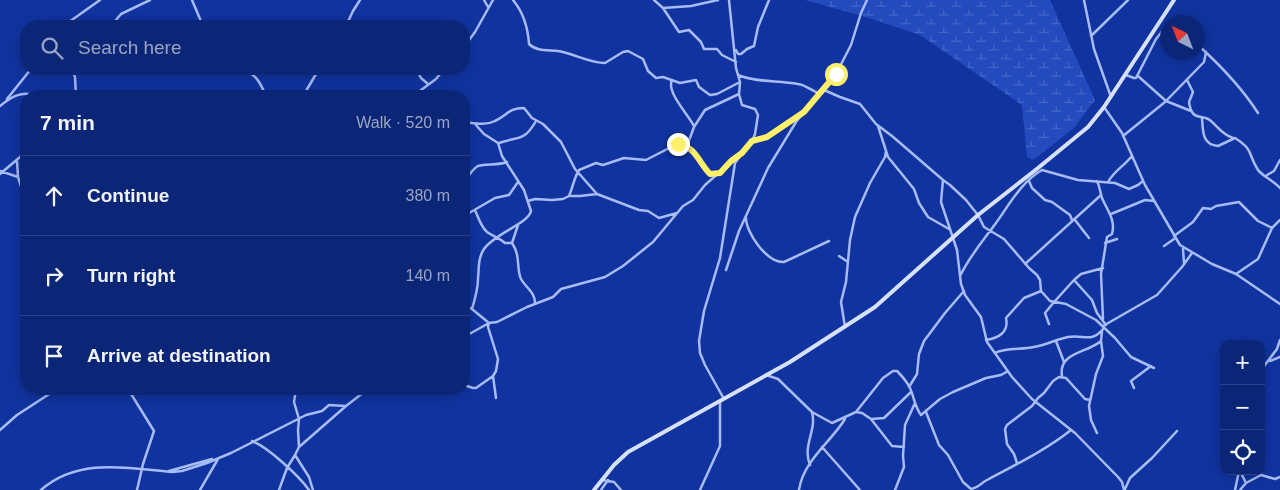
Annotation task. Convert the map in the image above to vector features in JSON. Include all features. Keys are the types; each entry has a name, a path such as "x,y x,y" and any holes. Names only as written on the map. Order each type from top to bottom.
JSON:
{"main road":[{"path":"594,490 617,461 628,452 766,375 875,307 978,215 1040,169 1088,126 1104,107 1174,0"}],"street":[{"path":"72,20 100,0"},
{"path":"116,20 121,14 150,0"},
{"path":"192,0 200,20"},
{"path":"348,20 360,0"},
{"path":"484,0 488,8"},
{"path":"470,37 493,0"},
{"path":"513,0 520,10 528,30 529,44 540,50 564,52 572,56 605,63 628,51 643,59 648,71 655,77 682,83 697,80 699,87 710,95 717,94 740,82"},
{"path":"654,0 663,8 678,32 689,30 701,42 704,49 717,49 722,55 737,62"},
{"path":"663,8 691,6 718,0"},
{"path":"700,490 721,444 722,400 700,353 699,340 704,311 720,258 734,168 736,161 752,141 758,115 755,109 742,105 739,94 740,82 728,0"},
{"path":"734,48 740,54 754,46 760,22 769,0"},
{"path":"726,270 746,217 768,168 804,112 836,74 852,45 861,12 867,0"},
{"path":"1084,0 1096,56 1111,97"},
{"path":"1091,36 1128,0"},
{"path":"1138,76 1152,44 1160,34"},
{"path":"1123,136 1166,101 1187,80 1204,62 1206,52"},
{"path":"1206,52 1240,89 1258,113"},
{"path":"0,106 26,75"},
{"path":"74,75 76,90"},
{"path":"254,75 263,90"},
{"path":"307,90 315,75"},
{"path":"419,75 422,80 428,84"},
{"path":"420,90 436,80 440,75"},
{"path":"738,75 766,82 797,84 820,94"},
{"path":"1126,75 1134,78 1138,76"},
{"path":"1138,76 1166,101 1192,111"},
{"path":"672,80 670,85 673,94 694,128"},
{"path":"1187,80 1193,92 1188,102 1197,117 1209,119 1225,135 1235,138 1247,146 1258,170 1280,188"},
{"path":"824,90 859,103 876,124 953,187 978,215 982,224 1004,239 1040,279 1041,291 1050,301 1066,304 1092,317 1104,327 1131,357 1152,367 1132,381 1134,388"},
{"path":"6,101 20,94"},
{"path":"687,146 694,128 705,110 739,94"},
{"path":"1104,107 1123,136 1143,181 1174,237 1183,248 1236,274 1280,304"},
{"path":"470,123 493,122 510,110 523,108 563,144 577,173 597,194 639,210 648,211 660,218 678,213"},
{"path":"752,141 767,137 804,112"},
{"path":"1202,118 1204,138 1212,146 1219,146 1235,138"},
{"path":"498,144 524,136 536,121"},
{"path":"877,123 892,163 914,189 919,203 929,218 950,230"},
{"path":"475,124 484,134 498,144 501,154 516,175 531,206 531,213 519,223 497,236 486,246 481,256 472,309 489,322"},
{"path":"569,196 579,170 597,163 603,165 626,158 646,160 673,145 687,146 698,156 704,168 710,174 720,173"},
{"path":"844,328 841,302 846,282 850,240 856,212 885,157 886,151"},
{"path":"470,333 489,322 503,319 535,303 553,297 561,289 608,276 647,248 683,206 693,200 705,185 742,153"},
{"path":"1108,182 1113,173 1126,164 1132,156"},
{"path":"1,172 20,158"},
{"path":"1266,176 1274,171 1280,160"},
{"path":"17,161 20,183"},
{"path":"470,176 477,166 497,165 507,162"},
{"path":"960,277 973,252 1028,181 1040,169 1076,180 1115,182 1129,189 1143,181"},
{"path":"1,172 18,177"},
{"path":"943,180 941,202 958,254 960,277 964,292 979,314 986,340 1035,402 1071,430 1118,477 1122,482 1124,490"},
{"path":"1028,181 1031,187 1045,200 1052,202 1070,215 1089,238"},
{"path":"1097,181 1101,195 1111,214 1113,232 1107,237 1105,243 1101,277 1104,327 1101,340 1103,356 1096,374 1089,410 1097,433"},
{"path":"470,213 494,198 509,195 514,184 518,182"},
{"path":"527,200 552,200 569,196 597,194"},
{"path":"1025,264 1101,195"},
{"path":"1111,214 1145,200 1154,201"},
{"path":"1164,246 1193,222 1203,208 1212,209 1216,206 1239,202 1258,220 1272,228"},
{"path":"475,210 485,230 497,236 505,243 512,243"},
{"path":"746,217 750,234 769,257 778,262 784,262 829,241"},
{"path":"1236,274 1258,259 1272,228 1280,220"},
{"path":"519,223 512,243 519,257 521,278 534,296 535,303"},
{"path":"1105,243 1117,239"},
{"path":"1183,248 1184,264"},
{"path":"995,353 1001,350 1036,347 1072,336 1092,337 1104,327 1157,295 1192,253"},
{"path":"840,256 848,262"},
{"path":"1049,324 1044,313 1075,278 1081,274 1103,268"},
{"path":"1074,280 1091,299 1098,315 1103,319"},
{"path":"986,340 996,337 1006,330 1008,325 1006,318 1022,299 1041,291"},
{"path":"909,387 917,374 919,354 924,341 964,292"},
{"path":"470,387 476,388 493,376 496,371 498,359 488,329 489,322"},
{"path":"1064,362 1077,352 1092,347 1101,340"},
{"path":"1265,365 1277,349 1280,340"},
{"path":"1056,341 1064,362 1062,377"},
{"path":"1268,362 1280,358"},
{"path":"766,375 778,379 812,412 832,423 856,412 888,373 898,371 909,387 921,414 926,412 940,399 953,392 986,378 1001,375 1008,370"},
{"path":"493,376 496,398"},
{"path":"1017,463 1014,454 1007,444 1006,428 1044,393 1050,383 1062,377 1068,379 1083,397 1090,400"},
{"path":"871,419 884,418 911,392"},
{"path":"0,430 17,415 48,395"},
{"path":"132,395 154,431 137,490"},
{"path":"279,490 287,468 299,447 299,419 294,402 295,395"},
{"path":"299,447 360,395"},
{"path":"895,490 904,467 902,456 905,425 915,403"},
{"path":"41,490 62,475 106,466 167,472 182,471 218,458 299,419 322,411 331,404 346,406"},
{"path":"810,465 806,452 814,422 812,412"},
{"path":"856,412 862,412 871,419 892,446 904,447"},
{"path":"926,412 940,446 948,455 961,479 970,489 976,488 1071,430"},
{"path":"799,490 810,465 822,447 838,430 845,418"},
{"path":"1124,490 1130,478 1152,458 1176,431"},
{"path":"252,441 263,446 301,480 309,490"},
{"path":"822,447 860,490"},
{"path":"296,455 309,477 313,490"},
{"path":"200,490 218,458"},
{"path":"1235,490 1239,475"},
{"path":"1242,475 1246,483"},
{"path":"1240,490 1246,483 1261,475 1275,479 1280,477"},
{"path":"602,480 614,482 621,490"},
{"path":"601,490 608,480"}],"green space":[{"path":"805,0 1050,0 1095,100 1074,128 1033,160 1027,157 1022,105 920,35"}],"route":[{"path":"678,144 687,146 698,156 704,168 710,174 720,173 752,141 767,137 804,112 836,74"}]}
